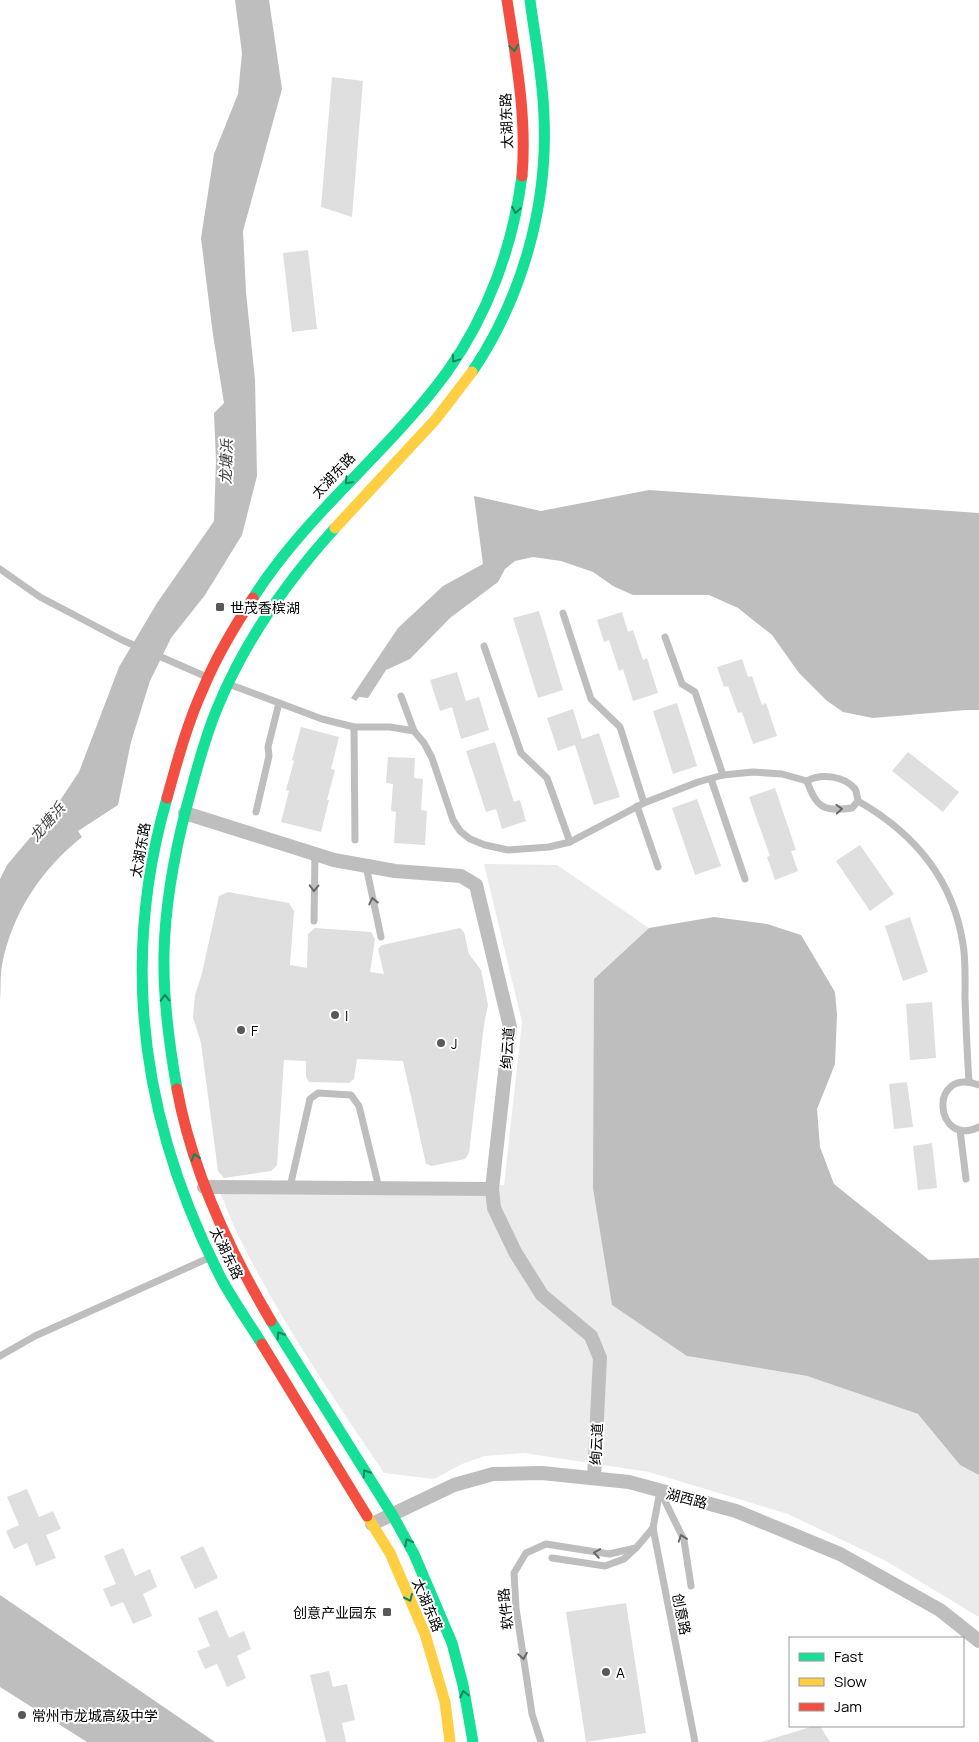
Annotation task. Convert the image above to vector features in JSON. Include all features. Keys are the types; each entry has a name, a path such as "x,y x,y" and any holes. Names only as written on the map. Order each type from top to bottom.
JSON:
{"main road":[{"name":"太湖东路","path":"450,1742 445,1702 425,1634 390,1553 244,1317 211,1257 184,1193 166,1139 151,1081 143,1017 143,954 146,900 158,825 181,746 208,677 251,600 285,552 320,511 436,387 470,336 492,290 507,249 516,214 524,140 522,99 507,0"},
{"name":"太湖东路","path":"473,1742 465,1695 447,1629 409,1543 264,1309 204,1187 174,1077 165,1011 164,956 167,904 185,813 200,757 220,702 229,684 272,610 305,564 333,530 404,455 452,400 493,338 512,297 527,254 543,182 545,138 543,94 530,0"},
{"path":"208,677 229,684"}],"street":[{"name":"绚云道","path":"185,813 334,860 395,872 461,876 476,885 510,1026 492,1189 494,1208 514,1252 542,1295 591,1336 600,1358 594,1478"},
{"path":"204,1187 492,1189"},
{"name":"湖西路","path":"372,1524 454,1485 493,1474 542,1473 629,1482 736,1511 840,1554 940,1610 979,1641"}],"lane":[{"path":"0,569 40,597 122,640 208,677"},
{"path":"563,613 591,699 620,727 658,867"},
{"path":"665,637 682,684 695,692 723,776"},
{"path":"484,646 521,753 547,778 570,842"},
{"path":"229,684 322,719 354,727 390,727 414,731"},
{"path":"401,696 414,731 424,743 432,758 453,820 470,839 508,850 549,847 570,842 640,804 723,776 753,772 782,774 807,781 816,776 833,777 847,782 856,790 858,801 880,814 905,833 919,849 938,876 957,916 963,945 969,1082"},
{"path":"256,812 269,756 268,747 279,702"},
{"path":"354,727 355,840"},
{"path":"711,779 745,878"},
{"path":"807,781 812,796 818,804 827,810 837,811 852,808 858,801"},
{"path":"314,921 315,854"},
{"path":"366,866 380,937"},
{"path":"979,1085 960,1082 952,1086 942,1101 945,1119 952,1126 960,1130 969,1131 979,1127"},
{"path":"290,1188 310,1099 318,1093 351,1095 359,1106 378,1188"},
{"path":"960,1130 966,1179"},
{"path":"0,1356 35,1336 211,1257"},
{"path":"660,1490 684,1540 691,1586"},
{"name":"创意路","path":"660,1490 653,1528 695,1742"},
{"path":"552,1558 605,1566 624,1559 653,1528"},
{"name":"软件路","path":"541,1742 532,1714 516,1608 514,1573 526,1553 546,1544 609,1554 636,1548"}],"shaded area":[{"path":"484,864 557,865 649,928 594,979 687,1356 807,1376 918,1414 960,1465 979,1475 979,1617 886,1561 788,1514 649,1472 524,1453 485,1456 462,1464 434,1479 384,1473 327,1389 274,1303 238,1236 216,1183 504,1185 522,1022"}],"water":[{"name":"龙塘浜","path":"235,0 269,0 282,89 243,231 246,292 255,380 257,476 242,535 205,595 171,638 150,681 131,742 118,805 78,831 82,837 41,878 21,910 13,928 2,965 0,1000 0,879 7,865 55,808 79,772 119,667 157,603 214,521 216,461 214,413 224,403 213,335 201,238 214,154 238,94 242,53"},
{"path":"649,490 979,513 979,710 873,718 843,712 826,700 799,673 772,635 738,608 709,595 633,595 613,586 593,572 561,561 533,557 515,561 505,569 498,582 450,618 410,659 386,670 368,698 359,697 356,701 351,698 398,628 443,586 483,564 474,496 541,511"},
{"path":"714,917 767,924 801,935 835,992 837,1015 835,1064 817,1109 820,1147 834,1184 929,1260 979,1258 979,1475 960,1465 918,1414 807,1376 687,1356 612,1305 593,1188 594,979 649,928"},
{"path":"0,1595 215,1742 87,1742 0,1687"}],"building":[{"path":"332,77 363,81 352,217 321,207"},
{"path":"308,250 317,329 292,332 283,253"},
{"path":"539,611 563,690 538,698 513,618"},
{"path":"622,612 628,632 633,630 643,660 647,658 658,693 633,701 623,669 619,671 609,640 604,642 597,620"},
{"path":"742,659 748,677 752,676 762,705 766,703 777,736 753,744 742,712 738,713 728,686 724,687 717,667"},
{"path":"457,672 466,701 479,697 489,730 461,739 452,707 440,711 430,680"},
{"path":"677,703 697,766 673,774 653,711"},
{"path":"573,709 582,739 599,733 620,797 594,805 575,745 558,751 547,718"},
{"path":"301,727 339,737 331,769 335,770 321,832 281,822 289,791 286,790 294,761 292,760"},
{"path":"495,742 514,802 520,800 526,821 502,829 496,809 486,812 466,751"},
{"path":"908,752 959,792 943,812 892,771"},
{"path":"388,757 415,758 414,778 423,779 421,810 427,811 425,845 394,843 396,812 391,811 393,784 386,783"},
{"path":"775,788 796,850 791,851 798,871 775,880 767,857 770,856 749,797"},
{"path":"697,799 721,866 695,875 672,808"},
{"path":"860,845 894,894 870,911 836,861"},
{"path":"228,892 289,903 294,911 290,965 307,968 308,934 315,928 371,932 375,939 370,972 384,974 378,949 382,945 460,928 464,932 469,954 481,970 488,1005 469,1153 465,1159 432,1166 426,1164 403,1061 357,1059 354,1079 349,1083 309,1082 306,1077 306,1061 284,1060 277,1165 271,1171 224,1178 218,1171 201,1043 193,1017 195,995 202,973 219,896"},
{"path":"910,917 928,972 903,981 885,926"},
{"path":"932,1002 936,1058 910,1060 906,1004"},
{"path":"907,1082 913,1127 894,1129 889,1084"},
{"path":"932,1143 937,1188 918,1190 913,1146"},
{"path":"27,1489 39,1517 53,1511 61,1529 46,1535 56,1558 36,1566 27,1543 14,1549 6,1531 19,1525 7,1497"},
{"path":"203,1546 218,1578 195,1589 180,1557"},
{"path":"123,1548 135,1576 150,1569 157,1587 143,1594 152,1616 133,1624 123,1602 111,1607 103,1589 116,1584 104,1556"},
{"name":"A","path":"626,1603 646,1733 586,1742 566,1612"},
{"path":"217,1610 229,1638 244,1631 251,1649 237,1656 246,1678 227,1687 217,1664 205,1669 197,1651 210,1646 198,1618"},
{"path":"329,1671 333,1687 347,1684 355,1720 342,1723 346,1742 326,1742 310,1675"},
{"path":"811,1727 821,1727 830,1742 761,1742"}],"traffic: fast":[{"path":"472,372 490,343 518,282 536,217 544,150 544,117 530,0"},
{"path":"253,598 274,567 298,538 399,430 447,372 462,350 486,303 505,254 518,202 522,176"},
{"path":"177,1089 166,1005 164,971 165,936 168,899 174,863 196,772 216,711 239,662 283,592 335,528"},
{"path":"167,798 152,860 144,922 142,984 147,1044 157,1104 173,1164 195,1222 222,1280 262,1344"},
{"path":"271,1321 393,1516 414,1554 452,1643 463,1685 473,1742"}],"traffic: slow":[{"path":"335,528 436,419 472,372"},
{"path":"367,1516 390,1553 425,1634 445,1702 450,1742"}],"traffic: jam":[{"path":"507,0 522,110 522,176"},
{"path":"167,798 197,702 232,631 253,598"},
{"path":"177,1089 192,1150 202,1180 227,1238 271,1321"},
{"path":"262,1344 367,1516"}],"place":[{"name":"世茂香槟湖","path":"220,607"},
{"name":"I","path":"335,1015"},
{"name":"F","path":"241,1030"},
{"name":"J","path":"441,1043"},
{"name":"创意产业园东","path":"387,1612"},
{"name":"A","path":"606,1672"},
{"name":"常州市龙城高级中学","path":"22,1715"}]}
